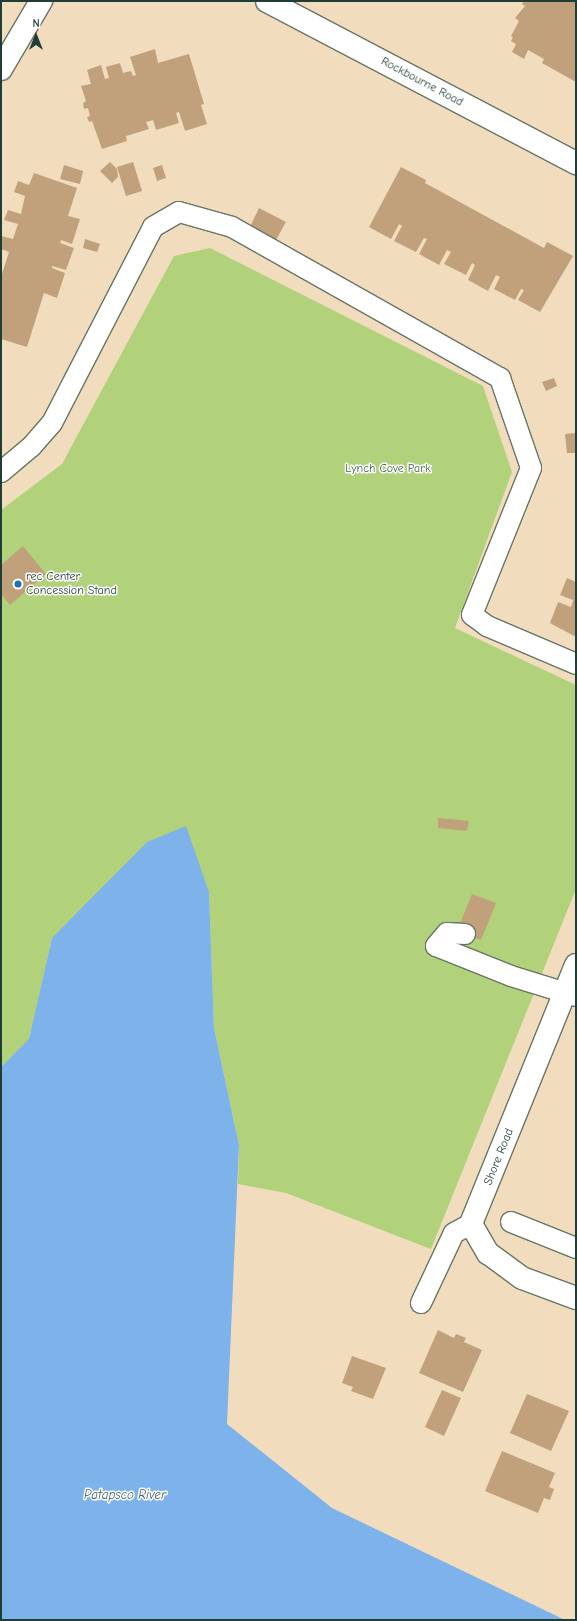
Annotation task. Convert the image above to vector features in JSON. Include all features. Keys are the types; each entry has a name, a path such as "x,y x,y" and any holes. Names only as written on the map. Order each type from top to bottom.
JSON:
{"street":[{"path":"1,69 41,1"},
{"name":"Rockbourne Road","path":"267,1 576,163"},
{"name":"Shore Road","path":"471,1224 571,994 576,965"},
{"path":"471,1224 488,1253 517,1274 576,1298"}],"lane":[{"path":"1,472 30,447 52,423 153,227 179,212 232,227 500,378 531,468 472,614 487,626 576,664"},
{"path":"465,934 447,933 436,946 511,976 571,994"},
{"path":"511,1222 576,1248"},
{"path":"421,1303 454,1234 471,1224"}],"green space":[{"name":"Lynch Cove Park","path":"210,248 483,386 512,472 455,628 576,685 576,889 431,1249 286,1193 238,1184 239,1145 214,1028 209,892 52,938 29,1040 1,1067 1,510 62,464 174,256"}],"water":[{"name":"Patapsco River","path":"186,826 209,892 214,1028 239,1145 227,1424 332,1508 565,1620 1,1620 1,1067 29,1039 52,938 147,842"}],"building":[{"path":"524,1 576,1 576,82 542,63 544,59 528,50 524,59 512,52 516,44 511,41 513,37 511,36 519,21 515,18 525,6 522,4"},
{"path":"155,49 158,63 189,54 204,104 201,105 207,124 185,131 179,112 176,113 179,123 156,130 153,120 146,122 149,129 126,136 127,141 102,149 92,121 89,122 87,117 90,116 88,108 84,109 83,103 86,101 81,86 91,84 87,70 101,65 105,79 109,78 106,67 120,63 123,73 131,71 133,76 136,75 130,57"},
{"path":"110,162 117,169 118,177 112,183 100,171"},
{"path":"133,162 142,191 126,196 117,167"},
{"path":"64,165 83,171 80,184 60,179"},
{"path":"162,165 166,178 157,181 153,168"},
{"path":"401,167 426,180 425,183 544,248 547,242 573,256 540,312 518,300 524,290 521,289 515,300 494,289 500,277 496,275 488,291 468,280 475,265 472,263 466,275 444,264 451,252 447,250 439,265 419,254 427,239 424,238 416,252 394,241 402,226 399,224 391,239 369,227"},
{"path":"34,173 77,188 68,216 80,219 72,244 61,240 60,243 74,248 66,270 52,266 52,268 65,273 57,298 44,293 27,347 1,339 1,277 9,252 1,249 1,236 13,239 18,224 4,220 8,210 21,214 25,196 14,192 18,181 29,185"},
{"path":"259,208 286,222 276,240 250,227"},
{"path":"85,239 100,244 97,252 83,248"},
{"path":"554,378 557,386 546,391 542,382"},
{"path":"576,433 576,453 567,453 565,434"},
{"name":"rec Center Concession Stand","path":"23,546 46,574 10,605 1,594 1,565"},
{"path":"567,578 576,582 576,637 550,623 558,602 571,607 573,600 560,595"},
{"path":"438,818 469,821 467,831 438,828"},
{"path":"472,894 496,903 481,940 457,931"},
{"path":"438,1330 454,1338 456,1334 466,1338 464,1342 482,1350 463,1392 419,1373"},
{"path":"352,1356 386,1368 373,1399 351,1391 353,1387 342,1383"},
{"path":"442,1390 461,1398 444,1436 425,1427"},
{"path":"527,1394 569,1411 551,1451 510,1433"},
{"path":"502,1451 555,1473 549,1487 554,1489 550,1500 544,1498 538,1513 485,1491"}],"place":[{"name":"rec Center Concession Stand","path":"18,584"}]}
